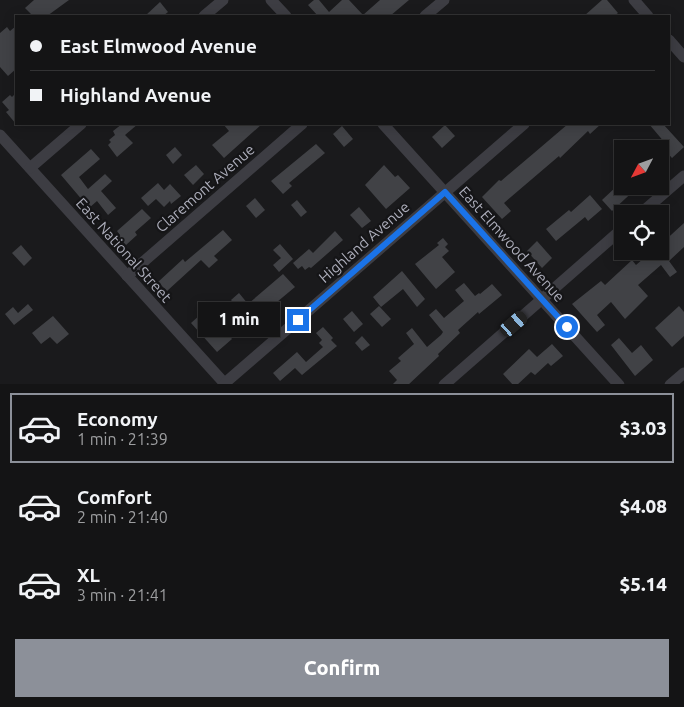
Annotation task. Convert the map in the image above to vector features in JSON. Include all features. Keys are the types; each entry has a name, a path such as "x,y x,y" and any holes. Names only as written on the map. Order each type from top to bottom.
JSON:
{"street":[{"path":"205,15 223,0"},
{"path":"271,0 285,15"},
{"path":"426,15 444,0"},
{"path":"634,0 647,15"},
{"path":"670,41 684,57"},
{"path":"30,168 80,125"},
{"name":"Claremont Avenue","path":"127,276 301,125"},
{"name":"East Elmwood Avenue","path":"384,125 619,384"},
{"name":"Highland Avenue","path":"225,384 523,125"},
{"name":"East National Street","path":"0,136 225,384"},
{"path":"650,205 684,176"},
{"path":"444,384 614,236"},
{"path":"670,384 684,373"}],"building":[{"path":"34,0 69,0 48,15 32,15 25,8"},
{"path":"314,0 319,0 329,12 342,0 349,0 363,15 317,15 308,5"},
{"path":"380,0 409,0 391,15 363,15"},
{"path":"602,0 607,0 618,13 615,15 585,15"},
{"path":"160,2 168,12 164,15 146,15"},
{"path":"7,27 10,31 15,27 15,70 8,76 0,67 0,33"},
{"path":"15,94 15,123 6,112 9,110 2,102 10,95 12,97"},
{"path":"121,125 137,125 125,135 133,143 117,157 108,145 111,142 109,140 115,135 113,131"},
{"path":"224,125 261,125 224,158 212,145 229,131"},
{"path":"445,125 455,136 442,148 432,137"},
{"path":"567,125 600,125 590,134 588,131 560,158 559,156 504,203 511,211 502,219 482,197 499,180 501,181"},
{"path":"650,125 664,125 684,147 672,158 669,155 669,140 662,140"},
{"path":"342,126 353,139 344,147 333,134"},
{"path":"316,144 325,153 289,183 292,186 283,194 271,181"},
{"path":"175,147 182,155 173,164 166,155"},
{"path":"91,149 100,159 79,177 88,189 105,174 112,181 101,191 116,208 108,215 97,201 89,208 61,175"},
{"path":"196,165 204,174 193,185 184,175"},
{"path":"384,165 395,177 398,175 410,188 386,209 365,185"},
{"path":"158,183 164,190 170,184 181,196 171,204 170,201 164,207 156,199 148,206 141,198"},
{"path":"614,189 614,195 629,195 618,205 614,205 612,211 602,200"},
{"path":"590,195 602,209 588,221 585,217 556,241 546,229 569,210 571,212"},
{"path":"255,198 265,210 256,218 246,206"},
{"path":"297,200 307,212 301,217 291,205"},
{"path":"359,207 371,221 362,228 350,215"},
{"path":"142,209 151,218 135,232 137,235 126,245 118,236 120,235 117,231"},
{"path":"684,223 684,247 669,261 677,272 670,277 661,265 638,285 648,296 625,319 611,302 597,315 605,325 597,332 572,304 601,281 605,285 632,260 636,265 642,260 669,260 669,237"},
{"path":"223,230 232,240 214,256 218,260 209,268 201,260 167,291 158,282 183,259 185,262"},
{"path":"335,231 343,240 311,268 309,267 305,270 302,266 298,269 293,263 309,249 313,253"},
{"path":"443,238 448,244 445,247 449,251 442,257 455,272 436,289 415,264 439,245 437,243"},
{"path":"537,241 552,258 542,268 527,251"},
{"path":"280,244 293,259 279,272 273,265 281,258 273,250"},
{"path":"21,245 32,258 24,266 12,253"},
{"path":"402,271 425,299 417,307 403,289 381,307 373,297"},
{"path":"283,274 295,287 265,312 266,314 256,323 250,316 228,334 232,339 217,352 191,323 200,315 211,328 236,306 231,300 239,293 248,304"},
{"path":"464,283 475,296 492,284 502,295 479,314 478,312 458,330 460,333 409,384 393,384 397,380 389,371 401,361 398,358 414,344 406,333 412,328 427,347 441,335 443,332 429,315 436,309 444,318 464,301 455,290"},
{"path":"28,304 33,310 14,325 5,314 13,307 18,313"},
{"path":"379,306 391,319 382,327 370,314"},
{"path":"679,306 684,312 684,336 672,347 655,328"},
{"path":"352,311 363,324 354,332 343,319"},
{"path":"53,316 69,334 57,344 50,337 41,344 32,333"},
{"path":"323,327 333,338 331,340 337,346 302,375 295,368 280,381 273,373 297,352 306,362 323,347 319,343 322,340 316,333"},
{"path":"362,336 370,345 362,351 355,343"},
{"path":"619,338 632,353 641,345 653,360 635,376 611,345"},
{"path":"552,344 563,356 551,366 548,363 535,375 531,372 518,384 512,384 503,374 529,349 537,357"}],"route":[{"path":"298,320 445,192 567,327"}]}
